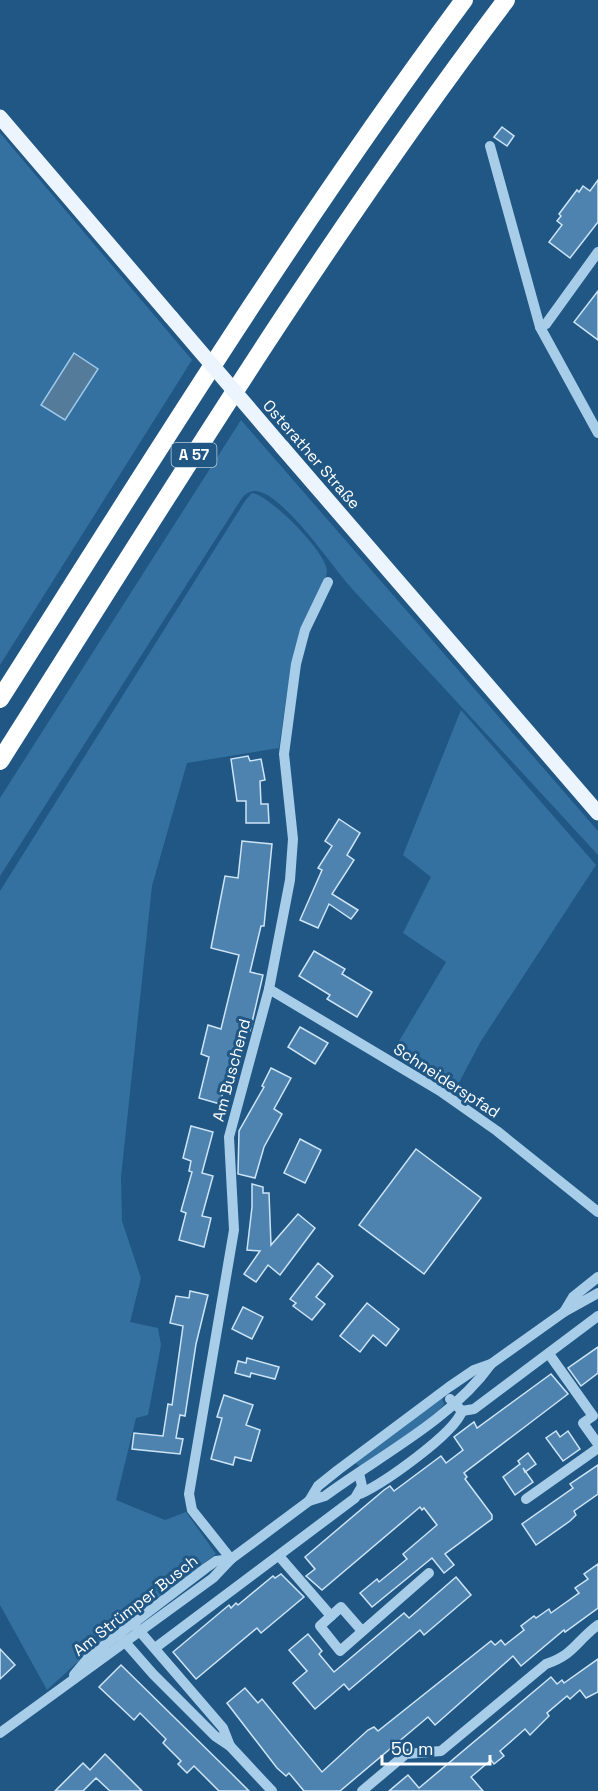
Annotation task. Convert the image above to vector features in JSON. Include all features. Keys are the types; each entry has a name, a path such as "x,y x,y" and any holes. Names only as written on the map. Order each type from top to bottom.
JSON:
{"highway":[{"name":"A 57","path":"0,699 228,340 368,133 464,0"},
{"name":"A 57","path":"0,761 254,360 395,153 506,0"}],"main road":[{"name":"Osterather Straße","path":"0,117 598,813"}],"street":[{"path":"490,146 540,327 598,433"},
{"path":"540,327 546,324 598,252"},
{"name":"Am Buschend","path":"231,1559 192,1510 189,1494 234,1230 229,1137 268,989 290,880 293,839 284,754 290,705 305,630 328,582"},
{"name":"Schneiderspfad","path":"268,989 440,1090 497,1131 598,1212"},
{"name":"Am Strümper Busch","path":"564,1312 573,1297 598,1276"},
{"name":"Am Strümper Busch","path":"309,1501 318,1486 449,1387 474,1370 491,1364 564,1312 598,1293"},
{"path":"449,1387 452,1404 462,1411 474,1409 598,1316"},
{"path":"526,1499 598,1446 583,1423 596,1414 549,1354"},
{"name":"Am Strümper Busch","path":"0,1733 65,1686 89,1657 122,1639 216,1561 231,1559 309,1501 325,1496 359,1473 452,1404 481,1378 491,1364"},
{"path":"155,1648 360,1494 390,1476 442,1436 459,1421 462,1411"},
{"path":"359,1473 360,1494"},
{"path":"279,1556 331,1616"},
{"path":"362,1631 341,1607 320,1626 340,1651 429,1573"},
{"path":"362,1791 406,1754 441,1751 546,1664 562,1659 578,1647 585,1634 598,1625"},
{"path":"137,1627 223,1728 230,1746"},
{"path":"122,1639 215,1736 230,1746 272,1791"}],"shaded area":[{"path":"0,133 192,360 0,665"},
{"path":"74,353 98,369 65,420 41,405"},
{"path":"241,420 598,831 598,855 354,591 292,516 269,496 255,491 242,498 0,876 0,798"},
{"path":"252,493 271,504 296,526 318,552 327,571 320,591 303,624 297,644 279,748 187,763 152,886 121,1177 122,1221 141,1278 130,1322 158,1328 161,1345 148,1415 136,1418 116,1500 165,1520 186,1512 216,1554 82,1658 47,1690 0,1605 0,891"},
{"path":"461,710 596,865 481,1041 454,1092 392,1053 446,962 403,933 431,877 403,855"},
{"path":"442,1398 444,1404 438,1412 369,1463 361,1467 355,1463"}],"building":[{"path":"502,127 514,136 507,146 494,137"},
{"path":"598,180 598,222 570,258 549,242 562,225 557,221 561,216 559,214 577,190 579,192 583,186 590,191"},
{"path":"598,291 598,340 574,322"},
{"path":"248,756 250,761 261,759 265,780 260,781 261,804 268,804 269,823 246,823 246,801 237,801 231,759"},
{"path":"339,819 360,833 347,855 354,860 332,894 358,910 351,919 329,904 318,928 300,920 322,870 318,868 332,846 325,841"},
{"path":"242,841 272,844 264,926 261,926 250,972 263,975 250,1031 245,1030 231,1076 227,1075 220,1104 199,1098 209,1057 201,1054 208,1025 221,1029 239,955 211,948 225,876 238,878"},
{"path":"314,951 345,969 342,974 372,992 357,1017 327,999 330,995 299,976"},
{"path":"300,1027 328,1043 315,1064 288,1047"},
{"path":"271,1068 291,1078 274,1109 282,1114 264,1147 255,1178 238,1174 239,1131 264,1087 262,1086"},
{"path":"191,1126 213,1132 202,1173 213,1176 202,1216 211,1218 204,1247 179,1240 186,1213 181,1211 192,1172 189,1171 191,1161 183,1158"},
{"path":"300,1139 321,1150 305,1183 284,1173"},
{"path":"416,1149 481,1198 424,1274 359,1225"},
{"path":"252,1184 263,1187 263,1193 269,1193 271,1245 298,1214 315,1228 280,1275 268,1265 256,1282 244,1274 260,1251 247,1250"},
{"path":"318,1263 333,1276 316,1297 325,1304 312,1320 293,1306 296,1303 290,1299"},
{"path":"190,1291 208,1295 196,1344 185,1416 180,1415 176,1438 183,1439 180,1454 132,1449 134,1433 163,1436 168,1404 172,1405 183,1326 170,1323 176,1296 189,1298"},
{"path":"367,1303 399,1329 386,1346 373,1335 360,1352 340,1336"},
{"path":"243,1307 263,1317 252,1339 232,1329"},
{"path":"598,1347 598,1373 581,1386 568,1368"},
{"path":"247,1358 279,1367 275,1379 251,1373 250,1377 235,1373 238,1361 246,1363"},
{"path":"551,1374 568,1394 464,1473 467,1477 465,1479 492,1515 492,1519 445,1554 454,1565 444,1573 432,1558 372,1607 360,1593 377,1579 379,1582 407,1559 403,1554 437,1525 424,1508 422,1510 420,1507 322,1590 306,1576 315,1569 305,1557 384,1490 390,1486 394,1491 441,1456 446,1463 463,1450 454,1437 474,1422 477,1428"},
{"path":"224,1395 253,1405 246,1425 260,1430 251,1461 235,1457 233,1465 211,1459 222,1418 217,1417"},
{"path":"556,1431 560,1437 568,1431 580,1449 563,1461 546,1438"},
{"path":"528,1453 536,1464 526,1472 533,1482 515,1495 503,1477 520,1464 518,1461"},
{"path":"598,1465 598,1494 574,1511 576,1515 570,1521 536,1545 522,1524 573,1488 570,1484"},
{"path":"598,1564 598,1608 565,1632 564,1630 521,1666 513,1656 435,1725 428,1717 340,1791 304,1791 289,1773 286,1776 277,1768 227,1703 245,1688 258,1703 262,1699 322,1772 368,1730 374,1727 378,1731 491,1641 495,1645 501,1640 505,1645 524,1630 521,1626 534,1616 536,1618 549,1609 551,1613 579,1593 575,1588 588,1579 584,1574"},
{"path":"281,1574 304,1597 261,1633 257,1628 196,1679 173,1652 229,1605 231,1608 236,1603 238,1605 273,1576 275,1578"},
{"path":"456,1577 471,1595 424,1635 420,1630 349,1690 344,1684 315,1709 293,1683 307,1671 289,1650 308,1634 322,1651 319,1654 334,1672 404,1613 409,1618"},
{"path":"0,1649 15,1665 0,1679"},
{"path":"598,1659 598,1692 586,1698 580,1690 570,1699 567,1696 547,1713 549,1716 530,1735 525,1729 500,1751 504,1756 494,1764 491,1760 471,1777 483,1791 389,1791 408,1775 419,1788 551,1677 557,1684 562,1680 564,1683"},
{"path":"121,1665 249,1791 219,1791 194,1766 187,1773 178,1764 181,1761 163,1743 166,1739 140,1713 134,1720 99,1687"},
{"path":"105,1754 142,1791 110,1791 96,1778 83,1791 55,1791 83,1763 90,1770"}]}
